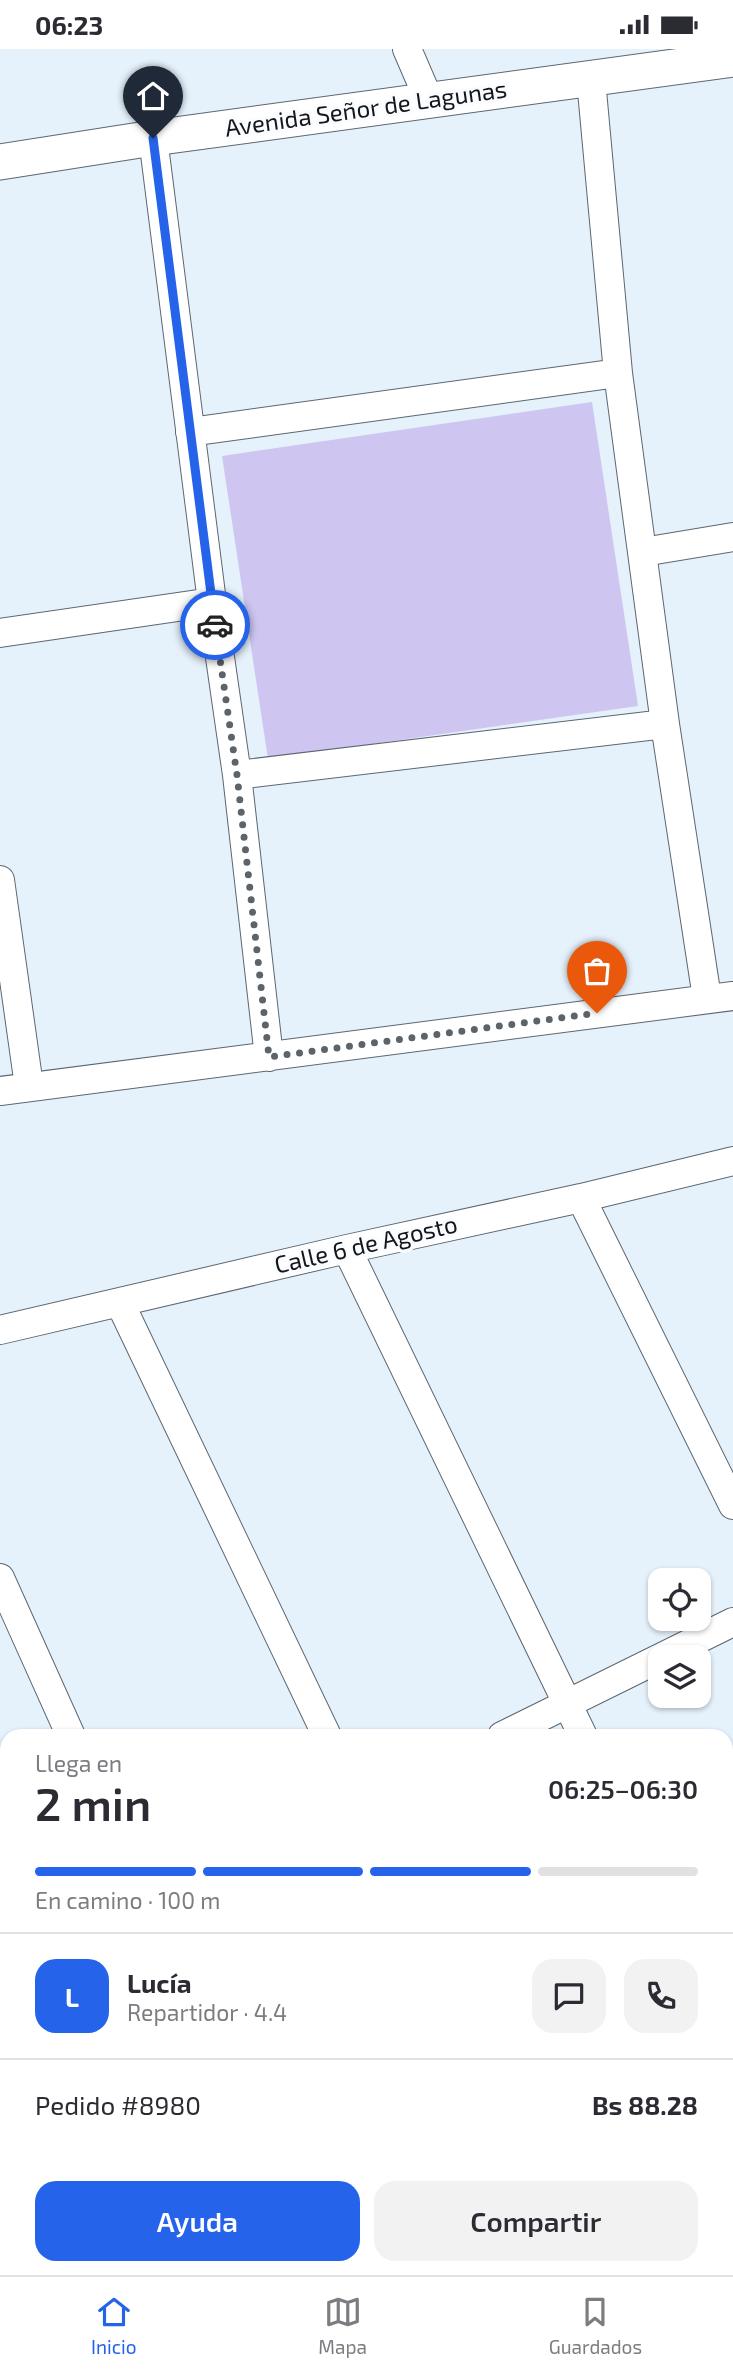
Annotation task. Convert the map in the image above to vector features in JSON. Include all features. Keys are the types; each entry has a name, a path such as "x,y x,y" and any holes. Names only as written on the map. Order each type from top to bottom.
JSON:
{"street":[{"path":"407,49 429,100"},
{"name":"Avenida Señor de Lagunas","path":"0,162 153,138 733,59"},
{"path":"0,1091 720,997 665,724 618,373 591,80"},
{"path":"153,138 212,602 237,775 269,1057"},
{"path":"190,432 618,373"},
{"path":"643,552 733,537"},
{"path":"0,633 212,602"},
{"path":"237,775 665,724"},
{"path":"0,880 29,1086"},
{"name":"Calle 6 de Agosto","path":"0,1330 733,1161"},
{"path":"581,1198 733,1505"},
{"path":"347,1249 580,1729"},
{"path":"120,1303 324,1729"},
{"path":"0,1578 68,1729"},
{"path":"687,1645 733,1622"},
{"path":"516,1729 648,1664"}],"shaded area":[{"path":"592,402 638,706 268,759 222,456"}],"way so far":[{"path":"215,625 237,775 269,1057 597,1013"}],"route":[{"path":"153,138 215,625"}]}
